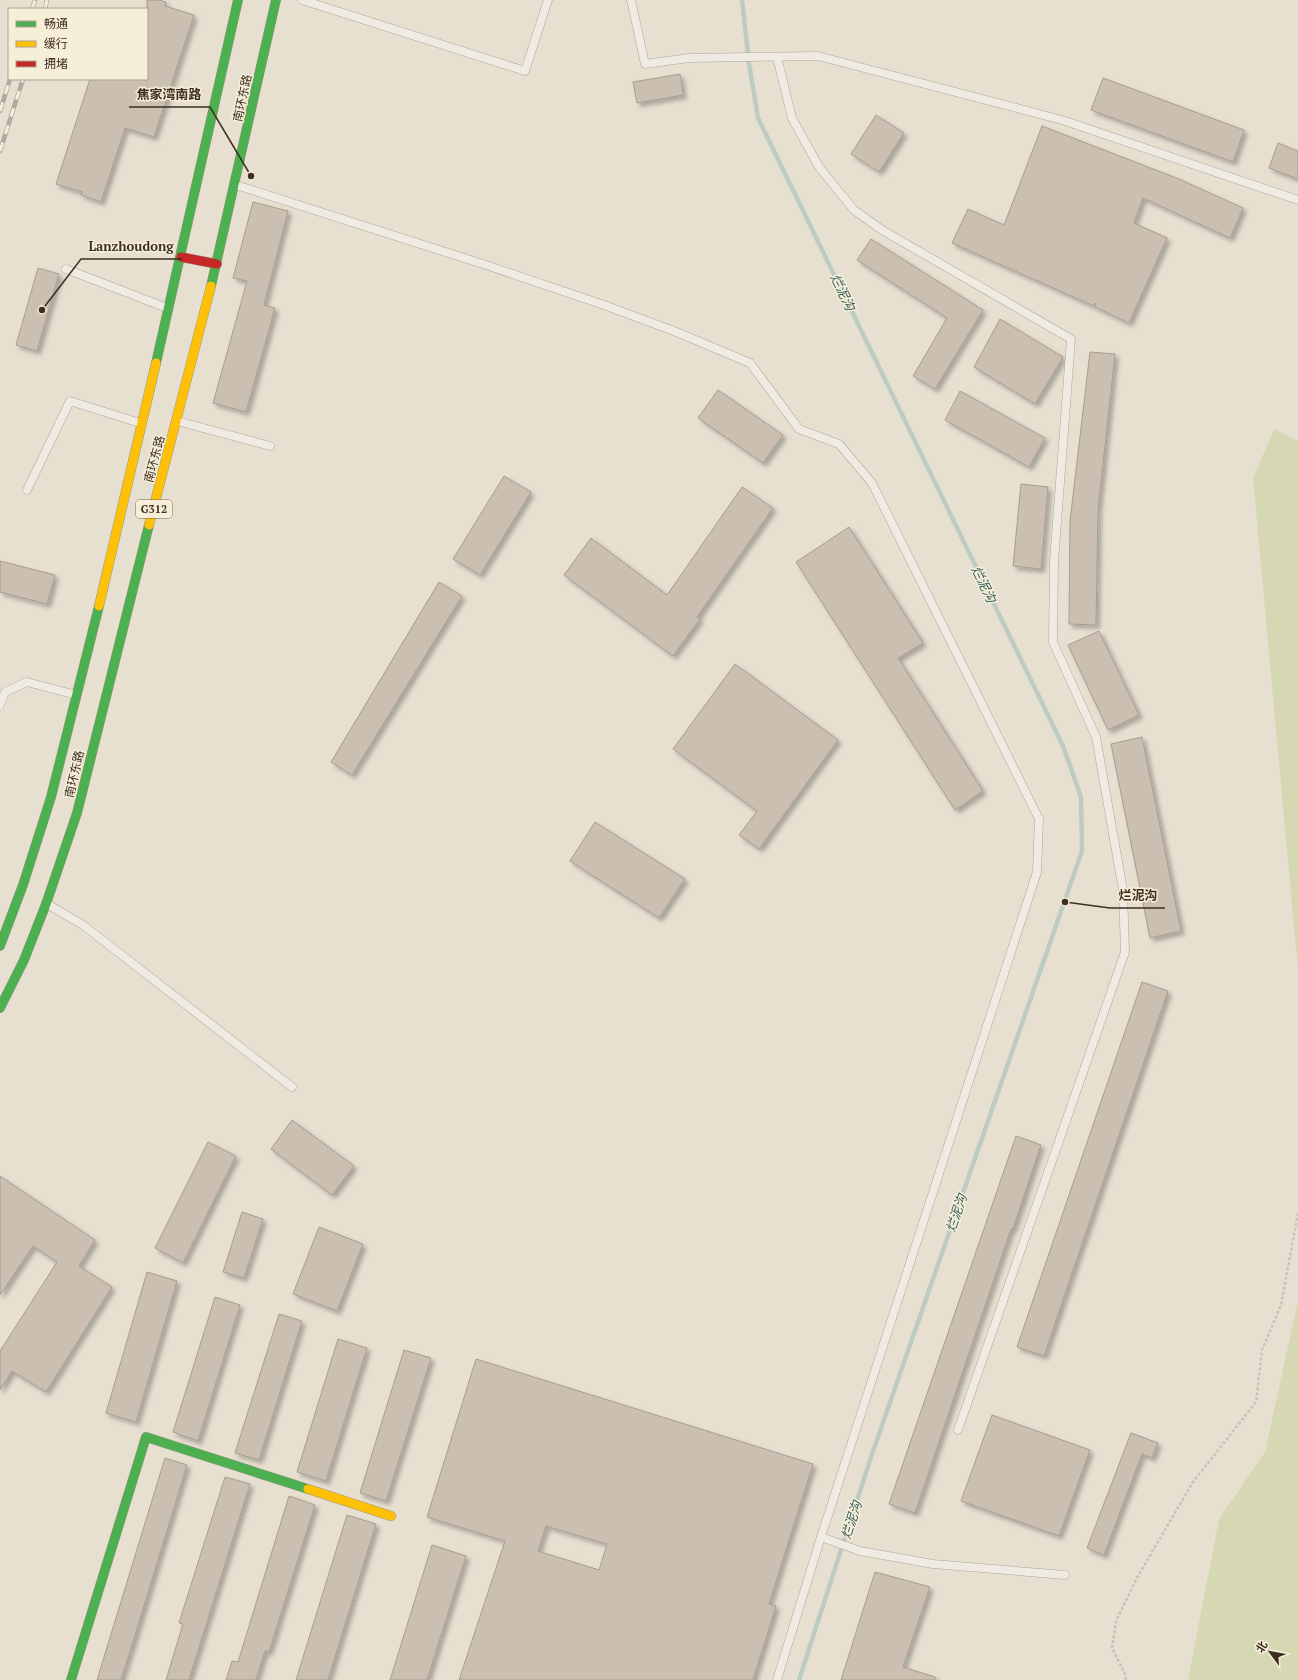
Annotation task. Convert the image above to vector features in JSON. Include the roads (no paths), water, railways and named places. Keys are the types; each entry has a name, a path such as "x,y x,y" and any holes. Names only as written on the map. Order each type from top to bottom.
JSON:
{"main road":[{"name":"南环东路","path":"0,946 23,885 51,797 77,696 168,308 182,257 238,0"},
{"name":"南环东路","path":"0,1008 24,960 46,904 77,813 100,716 217,264 276,0"},
{"path":"182,257 217,264"},
{"path":"71,1680 146,1438 391,1516"}],"lane":[{"path":"302,0 525,71 548,0"},
{"path":"631,0 645,64 689,58 818,56 1062,120 1298,200"},
{"path":"776,57 792,118 819,167 854,210 882,230 1071,340 1054,561 1053,642 1096,737 1123,890 1125,952 958,1430"},
{"path":"235,184 486,265 604,305 674,331 750,363 799,429 839,444 872,483 1039,819 1037,872 821,1537 777,1680"},
{"path":"66,269 168,308"},
{"path":"27,490 70,401 141,423"},
{"path":"177,421 270,446"},
{"path":"0,705 5,692 26,682 77,696"},
{"path":"46,904 83,925 292,1087"},
{"path":"821,1537 860,1551 933,1564 1065,1575"}],"waterway":[{"name":"烂泥沟","path":"742,0 749,63 758,118 1063,746 1081,797 1082,851 871,1457 799,1680"}],"railway":[{"path":"32,8 35,0"},
{"path":"45,8 47,0"},
{"path":"0,111 10,80"},
{"path":"0,151 23,80"}],"place":[{"name":"焦家湾南路","path":"251,176"},
{"name":"Lanzhoudong","path":"42,310"},
{"name":"烂泥沟","path":"1065,902"}]}
